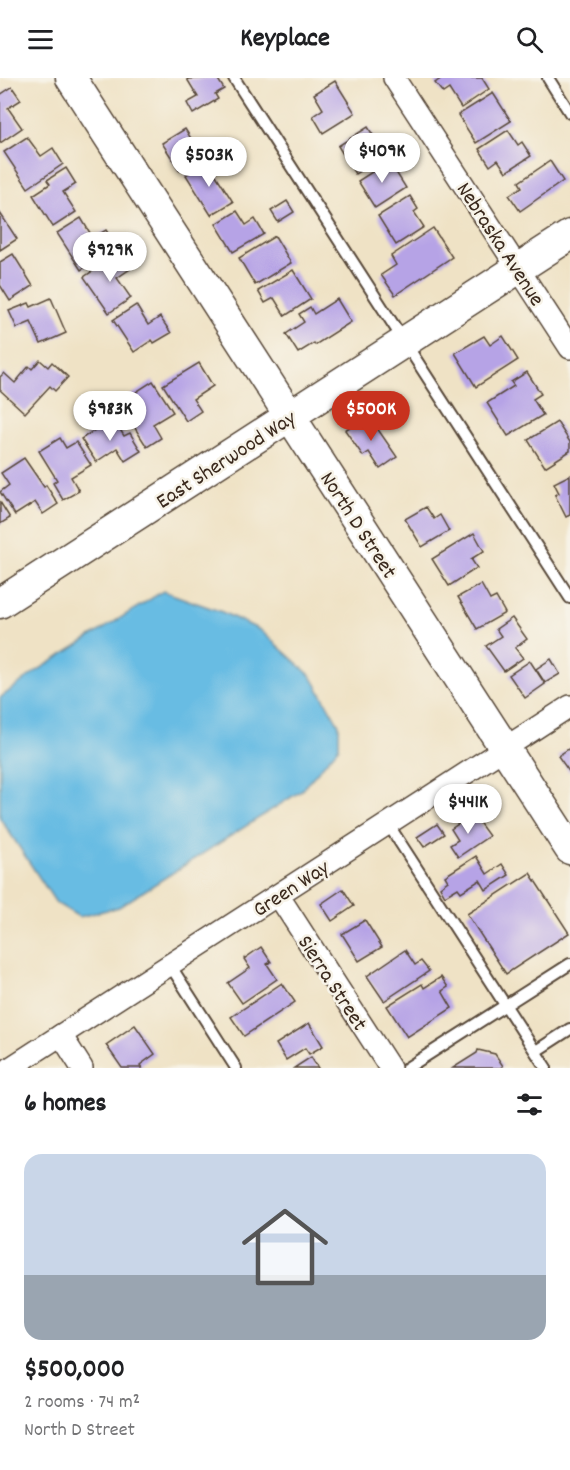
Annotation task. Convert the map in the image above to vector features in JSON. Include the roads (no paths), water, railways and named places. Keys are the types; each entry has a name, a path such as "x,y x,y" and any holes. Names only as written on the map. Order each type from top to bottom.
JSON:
{"street":[{"name":"North D Street","path":"71,78 570,849"},
{"name":"Nebraska Avenue","path":"394,78 570,348"},
{"name":"East Sherwood Way","path":"0,603 570,235"},
{"name":"Green Way","path":"10,1068 570,706"},
{"name":"Sierra Street","path":"278,895 390,1068"},
{"path":"61,1035 82,1068"}],"lane":[{"path":"234,78 570,598"},
{"path":"548,78 570,113"},
{"path":"388,824 546,1068"},
{"path":"170,965 236,1068"},
{"path":"407,1068 569,966"},
{"path":"536,1051 570,1029"}],"water":[{"path":"163,591 222,612 260,630 311,676 339,725 339,747 301,791 119,907 79,917 56,903 0,818 0,698 35,672"}]}
